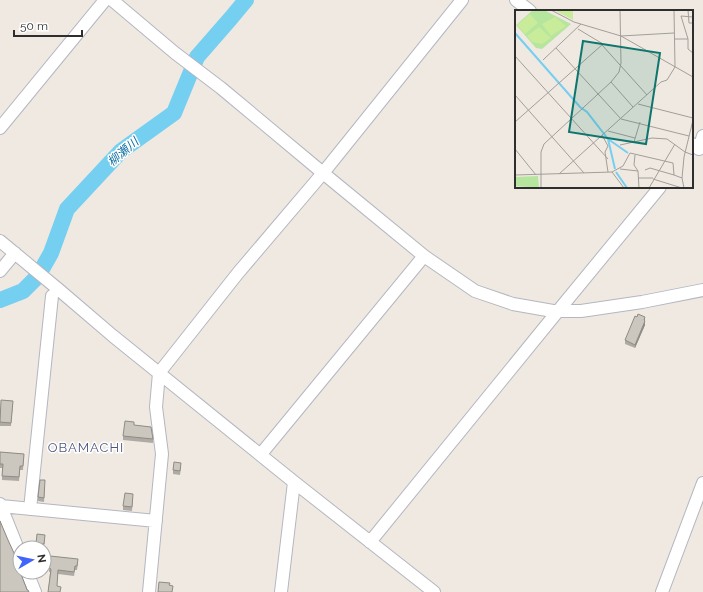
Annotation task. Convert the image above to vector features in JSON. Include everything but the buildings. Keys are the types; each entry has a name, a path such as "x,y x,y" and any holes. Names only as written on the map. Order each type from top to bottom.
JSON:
{"street":[{"path":"0,128 105,0"},
{"path":"112,0 424,256 475,291 513,304 553,311 581,311 642,302 703,290"},
{"path":"149,592 162,454 156,407 159,373 238,273 323,173 462,0"},
{"path":"516,0 529,10"},
{"path":"693,146 699,149 703,136"},
{"path":"370,542 659,188"},
{"path":"0,241 53,291 113,336 294,482 434,592"},
{"path":"0,271 16,255"},
{"path":"261,454 424,256"},
{"path":"30,509 53,291"},
{"path":"281,592 294,482"},
{"path":"662,592 703,483"},
{"path":"14,540 0,505 156,521"},
{"path":"30,580 35,592"}],"waterway":[{"name":"柳瀬川","path":"0,300 23,291 38,276 51,253 67,209 121,151 174,113 197,57 246,0"}],"district":[{"name":"OBAMACHI","path":"86,447"}]}
